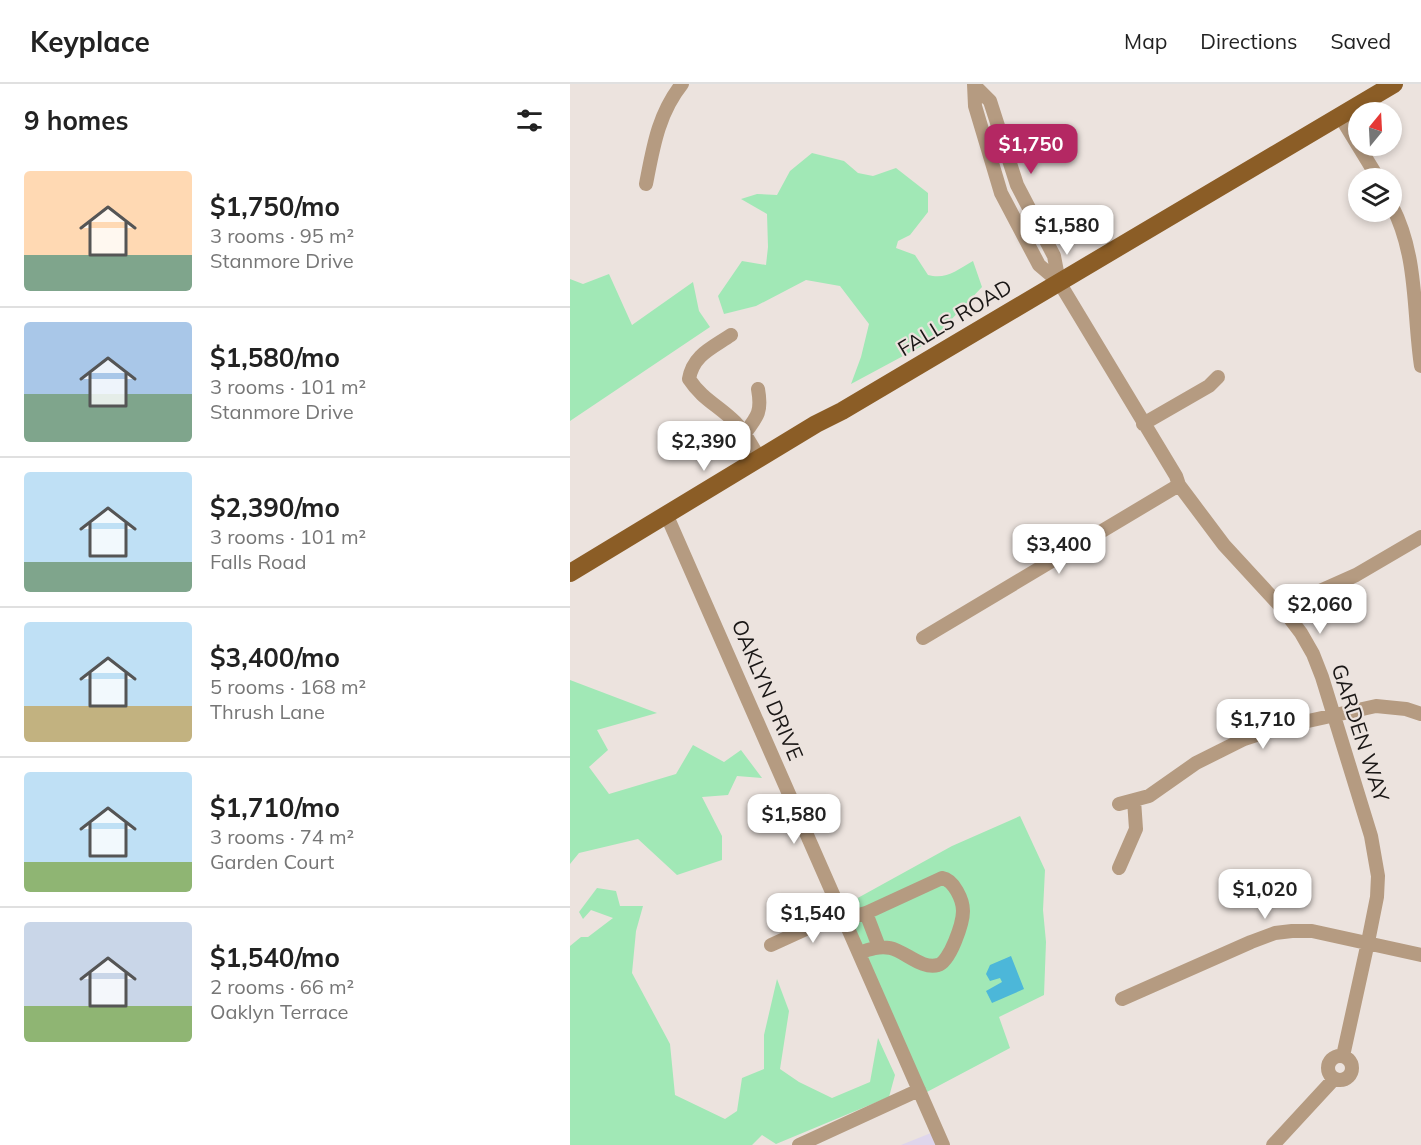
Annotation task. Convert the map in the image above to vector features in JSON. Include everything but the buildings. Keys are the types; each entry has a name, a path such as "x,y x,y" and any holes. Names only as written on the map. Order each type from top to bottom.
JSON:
{"main road":[{"name":"FALLS ROAD","path":"570,573 1394,84"}],"street":[{"path":"646,184 656,132 675,92 682,84"},
{"name":"GARDEN WAY","path":"974,85 975,106 1001,193 1039,265 1059,282 1176,476 1179,485 1224,545 1282,608 1301,633 1312,654 1371,836 1376,858 1377,897 1343,1056 1335,1057 1329,1062 1327,1070 1334,1079 1273,1145"},
{"path":"1340,116 1372,168"},
{"path":"1399,222 1406,240 1414,283 1421,366"},
{"path":"731,335 700,356 691,366 689,379 698,393 734,421 745,433 760,459"},
{"path":"1143,424 1209,386 1218,377"},
{"path":"745,433 758,415 761,404 758,389"},
{"path":"923,638 1179,485"},
{"name":"OAKLYN DRIVE","path":"667,516 943,1145"},
{"path":"1282,608 1356,575 1421,537"},
{"path":"1119,804 1149,796 1196,764 1244,740 1281,727 1376,706 1406,709 1421,714"},
{"path":"1119,868 1136,829 1134,800"},
{"path":"771,945 842,916 866,913 942,878 949,880 962,900 963,914 947,959 939,965 928,965 893,948 879,947 859,953"},
{"path":"866,913 879,947"},
{"path":"1122,999 1275,933 1312,931 1421,955"},
{"path":"799,1145 919,1090"}],"shaded area":[{"path":"931,1133 936,1145 901,1145"}],"green space":[{"path":"812,153 844,161 858,173 873,176 896,168 928,193 928,212 910,235 898,241 896,248 915,255 928,275 940,276 951,273 973,261 982,287 931,341 851,384 861,357 869,324 840,286 806,280 756,306 724,314 718,296 742,261 766,265 767,214 741,199 757,194 777,195 790,171"},
{"path":"609,274 632,325 693,282 699,311 710,327 570,421 570,279 583,284"},
{"path":"570,680 657,713 597,730 608,750 589,767 609,794 676,774 693,745 724,762 741,750 762,778 737,776 728,795 702,797 722,836 722,860 677,875 638,839 579,853 570,864"},
{"path":"1020,816 1045,870 1044,995 999,1017 1010,1048 925,1093 845,905 952,846"},
{"path":"597,888 616,891 620,906 643,906 636,931 632,973 670,1044 675,1095 725,1119 737,1111 742,1078 764,1069 764,1035 777,979 789,1011 780,1069 799,1082 832,1098 870,1082 878,1038 895,1075 889,1097 776,1144 762,1135 752,1145 570,1145 570,946 581,937 588,937 613,918 591,910 583,919 579,912"}],"water":[{"path":"1011,956 1024,989 992,1003 986,991 1002,982 1000,978 990,981 986,974 990,965"}]}
